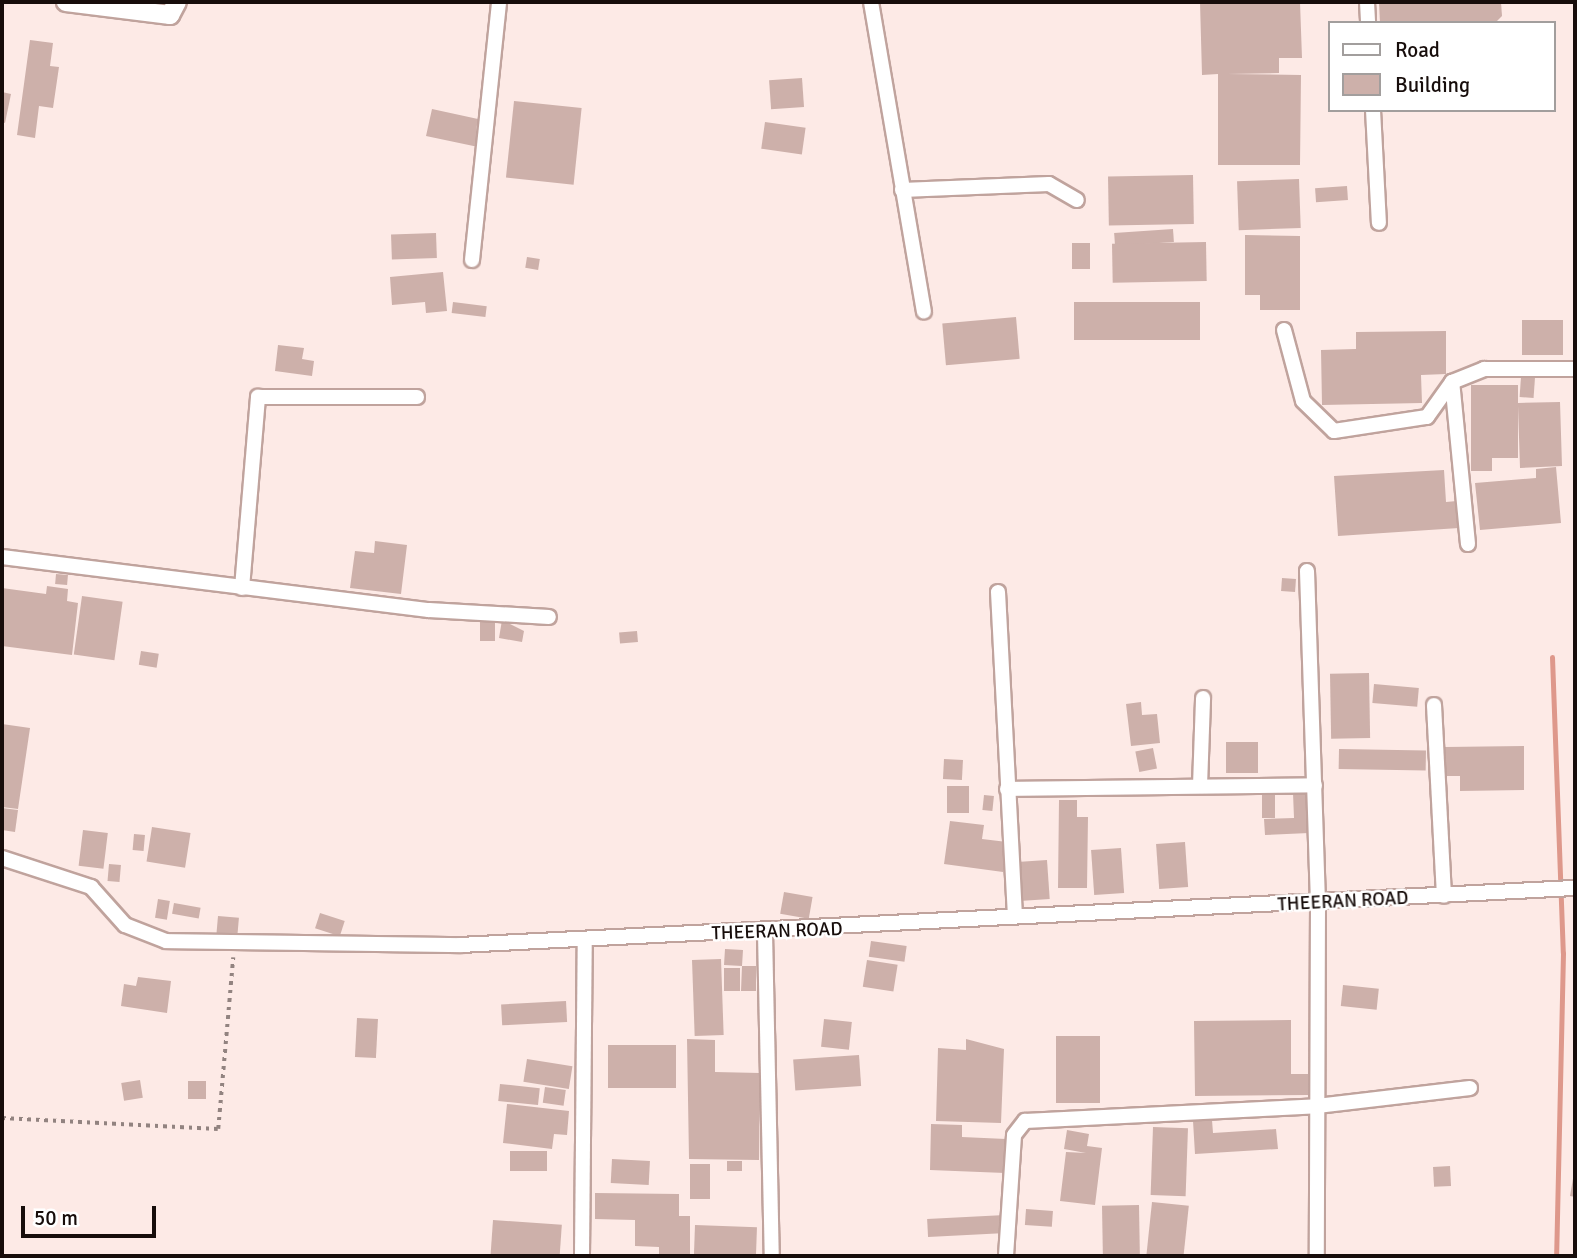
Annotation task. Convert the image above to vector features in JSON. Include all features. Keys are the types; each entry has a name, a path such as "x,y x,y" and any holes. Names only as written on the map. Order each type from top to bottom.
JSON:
{"street":[{"path":"66,2 170,15 177,2"},
{"path":"472,260 499,2"},
{"path":"871,2 924,312"},
{"path":"1367,2 1368,21"},
{"path":"1373,112 1379,223"},
{"path":"902,190 1049,184 1077,200"},
{"path":"1284,330 1303,401 1334,431 1427,417 1452,382 1484,369 1575,369"},
{"path":"1452,382 1468,544"},
{"path":"242,588 258,397 417,397"},
{"path":"2,557 242,588 549,618"},
{"path":"1307,572 1318,905 1317,1256"},
{"path":"998,592 1015,912"},
{"path":"1199,786 1203,698"},
{"path":"1434,705 1444,896"},
{"path":"1007,789 1315,785"},
{"name":"THEERAN ROAD","path":"2,858 91,887 125,925 166,941 585,940 906,927 1015,912 1318,905 1575,887"},
{"path":"765,933 772,1256"},
{"path":"582,1256 585,940"},
{"path":"1006,1256 1014,1135 1025,1121 1317,1105 1470,1088"}],"path":[{"path":"2,1118 218,1129 235,942"}],"building":[{"path":"1200,2 1300,2 1302,58 1279,58 1279,73 1227,74 1301,75 1300,165 1218,165 1218,74 1202,75"},
{"path":"1379,2 1501,2 1502,16 1497,21 1380,21"},
{"path":"30,40 53,43 50,66 59,67 53,108 39,106 35,138 17,135"},
{"path":"802,78 804,107 771,109 769,80"},
{"path":"2,92 11,94 5,123 2,122"},
{"path":"514,101 582,108 574,185 506,178"},
{"path":"432,109 478,119 476,131 486,133 483,148 426,136"},
{"path":"765,122 806,128 802,154 761,149"},
{"path":"1193,175 1194,224 1109,225 1108,176"},
{"path":"1299,179 1301,228 1239,230 1237,181"},
{"path":"1347,186 1348,200 1316,202 1315,188"},
{"path":"1173,229 1174,242 1115,246 1114,233"},
{"path":"436,233 437,258 392,260 391,235"},
{"path":"1245,235 1300,236 1300,310 1260,310 1260,295 1245,295"},
{"path":"1206,242 1207,281 1113,283 1112,244"},
{"path":"1072,243 1090,243 1090,269 1072,269"},
{"path":"527,257 540,259 538,270 525,268"},
{"path":"443,272 447,311 426,313 425,302 392,305 390,277"},
{"path":"453,302 487,306 485,317 452,313"},
{"path":"1074,302 1200,302 1200,340 1074,340"},
{"path":"1016,317 1020,359 946,365 942,323"},
{"path":"1522,320 1563,320 1563,355 1522,355"},
{"path":"1446,331 1446,374 1421,375 1422,403 1322,405 1321,350 1356,349 1356,332"},
{"path":"278,345 304,348 302,359 314,361 312,376 275,371"},
{"path":"1521,377 1535,378 1534,398 1520,397"},
{"path":"1471,385 1518,385 1518,403 1560,402 1562,466 1520,468 1518,406 1518,458 1492,458 1492,471 1471,471"},
{"path":"1556,467 1561,523 1480,530 1475,483 1536,478 1536,469"},
{"path":"1444,470 1446,502 1457,501 1459,528 1338,536 1334,476"},
{"path":"375,541 407,545 401,594 350,588 355,551 374,553"},
{"path":"56,574 68,575 67,585 55,584"},
{"path":"1282,578 1296,579 1295,592 1281,591"},
{"path":"47,586 68,589 67,601 78,603 72,655 2,646 2,588 46,594"},
{"path":"82,596 123,602 114,660 74,654"},
{"path":"480,619 495,619 495,641 480,641"},
{"path":"502,620 524,631 522,642 499,638"},
{"path":"637,631 638,642 620,644 619,633"},
{"path":"141,651 159,654 157,668 139,665"},
{"path":"1369,673 1370,738 1331,739 1330,674"},
{"path":"1374,684 1419,688 1417,707 1372,703"},
{"path":"1141,702 1142,715 1157,714 1160,743 1131,746 1126,704"},
{"path":"2,724 30,728 18,809 2,807"},
{"path":"1226,742 1258,742 1258,773 1226,773"},
{"path":"1524,746 1524,790 1460,791 1460,776 1446,776 1445,747"},
{"path":"1153,748 1157,769 1139,772 1135,751"},
{"path":"1339,749 1426,751 1426,771 1339,769"},
{"path":"944,759 963,760 962,780 943,779"},
{"path":"947,786 969,786 969,813 947,813"},
{"path":"1308,792 1309,833 1265,835 1264,819 1294,818 1293,793"},
{"path":"1262,793 1275,793 1275,818 1262,818"},
{"path":"984,795 994,796 992,811 982,810"},
{"path":"1059,800 1077,800 1077,817 1088,817 1087,888 1058,888"},
{"path":"2,808 18,810 15,832 2,830"},
{"path":"950,821 984,825 982,839 1007,842 1003,872 944,864"},
{"path":"152,827 191,833 185,868 147,862"},
{"path":"83,830 108,833 103,869 79,866"},
{"path":"134,834 145,835 144,851 133,850"},
{"path":"1185,842 1188,887 1159,889 1156,844"},
{"path":"1121,848 1124,893 1094,895 1091,850"},
{"path":"1047,860 1050,899 1020,901 1017,862"},
{"path":"109,864 121,865 119,882 108,881"},
{"path":"784,892 813,897 809,919 780,914"},
{"path":"158,899 170,901 167,920 155,918"},
{"path":"174,903 201,908 199,919 172,914"},
{"path":"320,913 345,921 340,936 315,928"},
{"path":"218,916 239,918 237,935 217,933"},
{"path":"871,941 907,946 904,962 869,957"},
{"path":"725,949 743,950 742,966 724,965"},
{"path":"721,959 724,1035 695,1036 692,960"},
{"path":"867,960 898,965 893,992 863,987"},
{"path":"742,966 756,966 756,991 741,991"},
{"path":"724,968 740,968 740,991 724,991"},
{"path":"138,977 171,981 167,1013 121,1006 124,984 136,986"},
{"path":"1343,985 1379,989 1377,1010 1341,1006"},
{"path":"566,1001 567,1022 502,1025 501,1004"},
{"path":"357,1018 378,1019 376,1058 355,1057"},
{"path":"824,1019 852,1022 849,1050 821,1047"},
{"path":"1291,1020 1291,1074 1308,1074 1308,1095 1195,1096 1194,1021"},
{"path":"1056,1036 1100,1036 1100,1103 1056,1103"},
{"path":"687,1039 715,1040 715,1072 760,1073 759,1160 689,1159"},
{"path":"966,1039 1004,1049 1001,1123 936,1121 938,1048 966,1050"},
{"path":"608,1045 676,1045 676,1088 608,1088"},
{"path":"859,1055 861,1086 795,1091 793,1060"},
{"path":"527,1059 572,1066 569,1089 523,1082"},
{"path":"140,1080 143,1098 124,1101 121,1083"},
{"path":"188,1081 206,1081 206,1099 188,1099"},
{"path":"500,1084 540,1088 538,1105 498,1101"},
{"path":"545,1087 566,1090 564,1106 543,1103"},
{"path":"507,1104 569,1111 567,1135 554,1134 552,1149 503,1143"},
{"path":"1212,1120 1213,1133 1276,1129 1278,1149 1195,1154 1193,1121"},
{"path":"931,1124 962,1125 962,1137 1006,1139 1005,1173 930,1170"},
{"path":"1153,1127 1188,1128 1186,1196 1151,1195"},
{"path":"1067,1130 1089,1134 1087,1146 1102,1148 1095,1205 1060,1201 1066,1152 1086,1153 1064,1149"},
{"path":"510,1151 547,1151 547,1171 510,1171"},
{"path":"612,1159 650,1161 649,1185 611,1183"},
{"path":"727,1161 742,1161 742,1171 727,1171"},
{"path":"690,1164 710,1164 710,1199 690,1199"},
{"path":"1450,1166 1451,1186 1434,1187 1433,1167"},
{"path":"1575,1167 1575,1197 1570,1196"},
{"path":"595,1193 679,1194 679,1216 690,1216 690,1256 659,1256 659,1247 635,1246 635,1220 595,1219"},
{"path":"1152,1202 1189,1206 1184,1256 1146,1256"},
{"path":"1139,1205 1140,1256 1103,1256 1102,1206"},
{"path":"1026,1209 1053,1211 1052,1227 1025,1225"},
{"path":"1005,1215 1006,1233 928,1237 927,1219"},
{"path":"493,1220 562,1225 560,1256 491,1254"},
{"path":"695,1225 757,1227 756,1256 694,1256"}],"waterway":[{"path":"1552,657 1563,953 1556,1256"}]}
